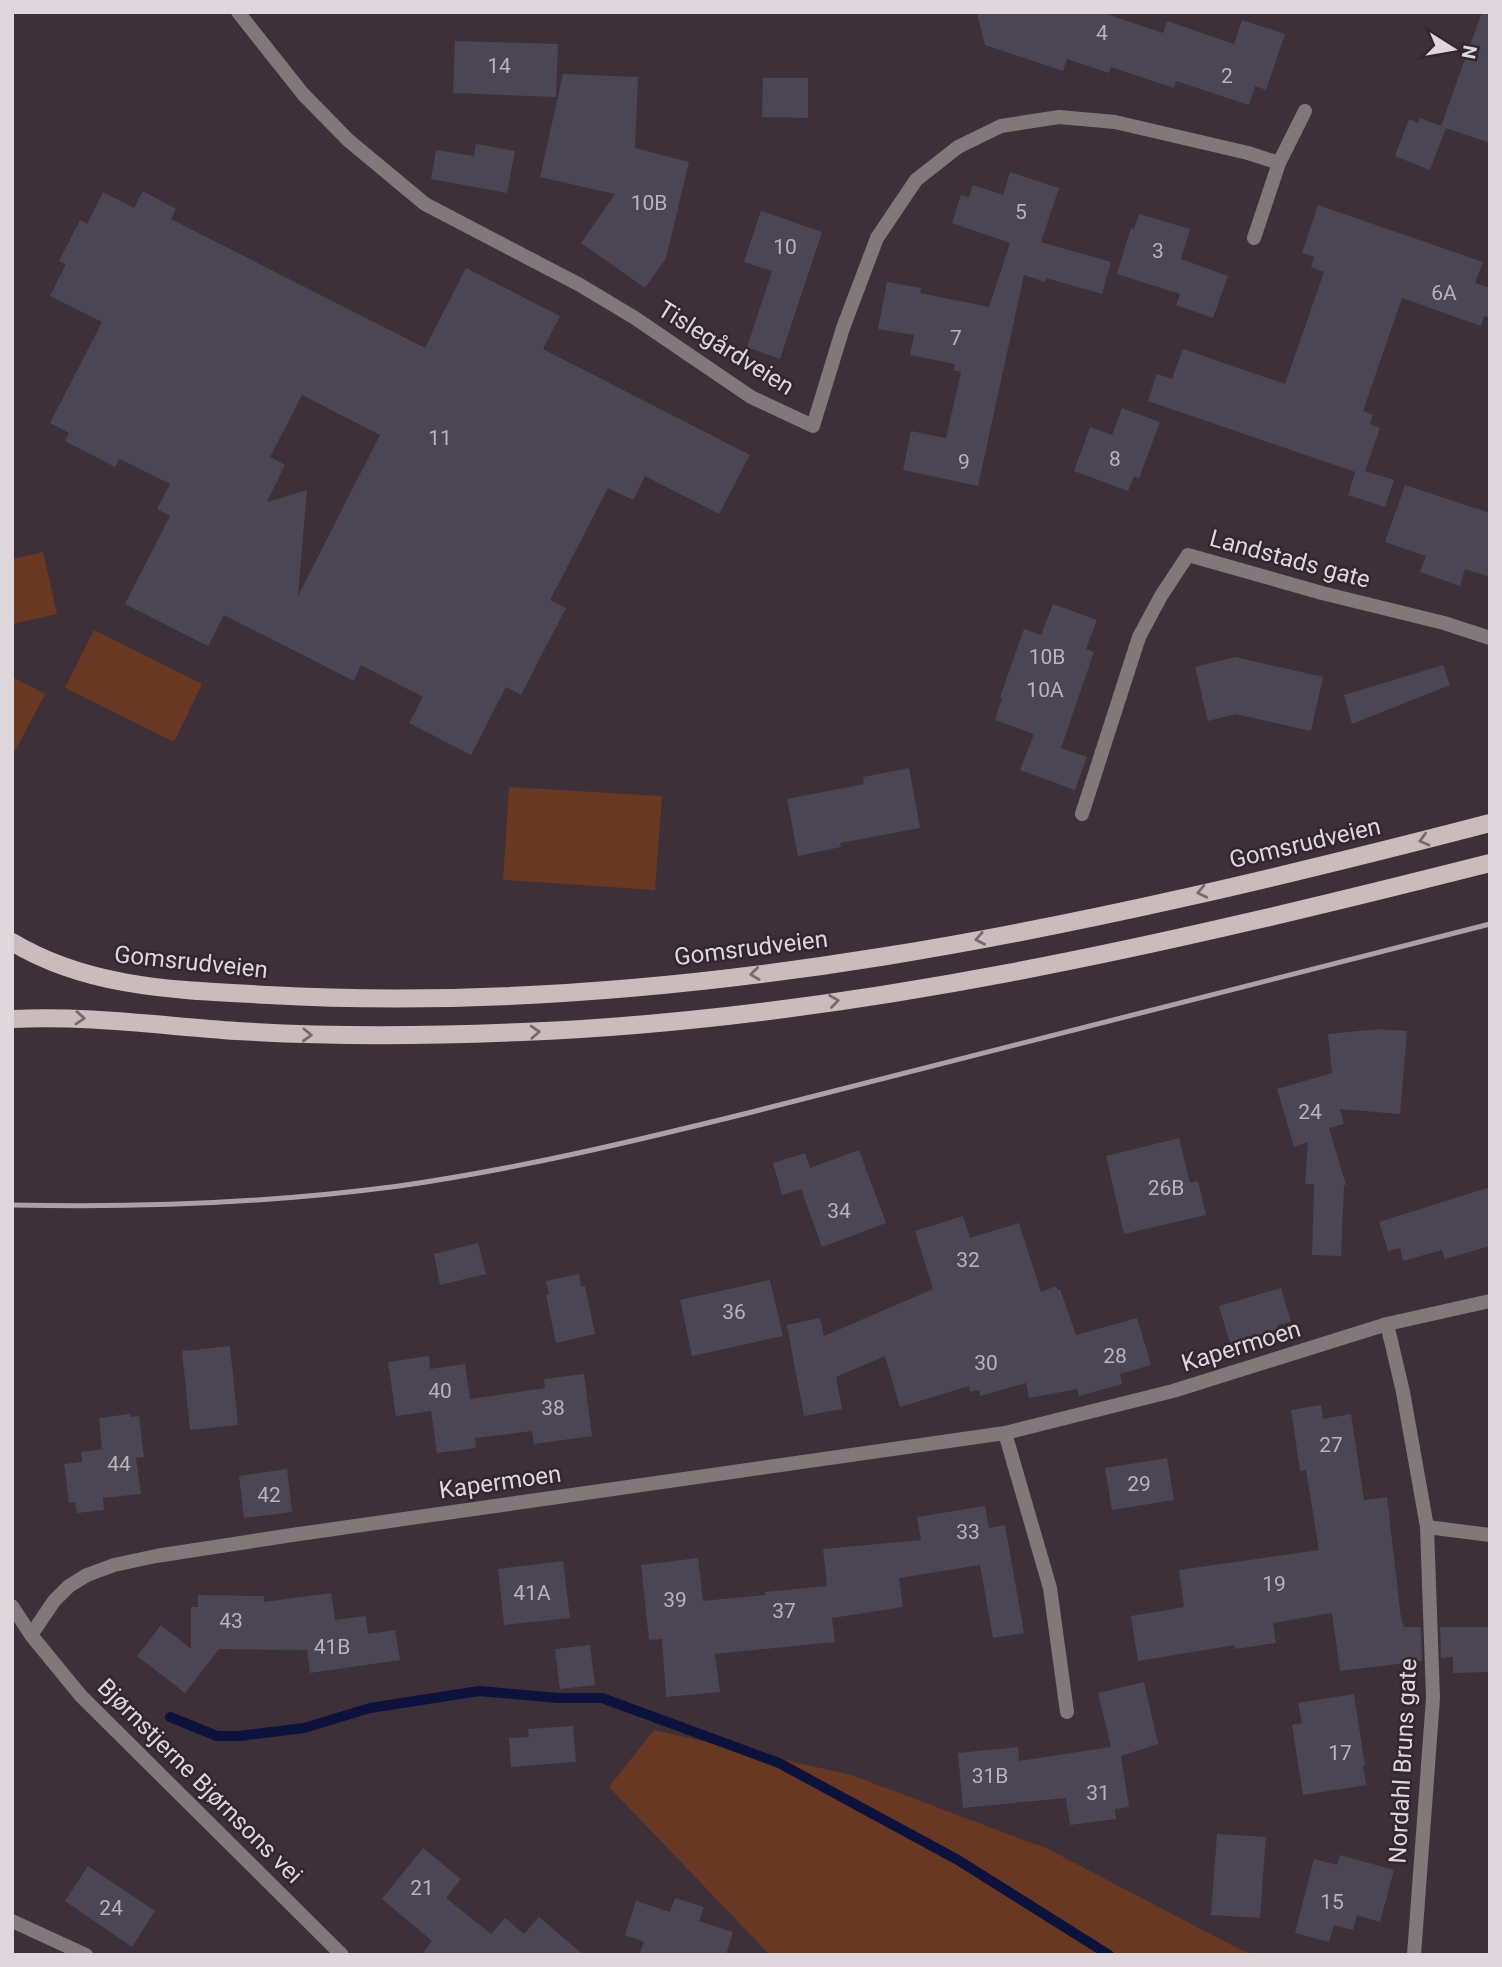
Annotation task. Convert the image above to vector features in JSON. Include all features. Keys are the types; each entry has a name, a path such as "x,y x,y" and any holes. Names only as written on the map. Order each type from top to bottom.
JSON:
{"main road":[{"name":"Gomsrudveien","path":"12,942 46,960 90,975 118,982 184,989 300,997 377,998 524,995 596,990 797,968 997,936 1275,876 1490,823"},
{"path":"12,1019 81,1018 239,1031 377,1036 526,1032 699,1019 876,995 1051,964 1297,910 1490,863"}],"street":[{"name":"Tislegårdveien","path":"238,12 312,103 348,139 425,204 580,285 635,317 751,397 813,426 839,339 877,238 916,180 958,147 1001,126 1059,117 1115,122 1248,153 1279,163"},
{"path":"1254,238 1279,163 1304,111"},
{"name":"Landstads gate","path":"1082,814 1139,636 1188,555 1322,593 1444,623 1490,638"},
{"name":"Kapermoen","path":"31,1635 54,1601 69,1587 87,1575 114,1565 156,1556 1005,1433 1173,1391 1387,1324 1490,1301"},
{"name":"Nordahl Bruns gate","path":"1387,1324 1403,1392 1427,1527 1433,1698 1414,1955"},
{"path":"1005,1433 1050,1588 1067,1712"},
{"path":"1427,1527 1490,1535"},
{"name":"Bjørnstjerne Bjørnsons vei","path":"12,1606 31,1635 82,1696 342,1955"},
{"path":"12,1629 31,1635"},
{"path":"12,1921 86,1955"}],"shaded area":[{"path":"43,552 57,614 12,624 12,559"},
{"path":"94,630 202,684 174,742 65,688"},
{"path":"12,677 45,694 15,751 12,749"},
{"path":"509,787 662,796 655,890 503,880"},
{"path":"654,1730 851,1775 1048,1849 1239,1949 1256,1955 770,1955 609,1787"}],"building":[{"path":"977,12 1101,12 1163,33 1167,21 1234,44 1242,20 1285,34 1266,90 1255,86 1249,105 1176,81 1174,88 1111,67 1109,73 1067,59 1063,71 985,45"},
{"path":"1482,12 1490,12 1490,143 1446,128 1430,170 1395,156 1409,119 1418,123 1420,118 1441,126"},
{"path":"455,41 558,44 556,97 453,93"},
{"path":"563,74 638,77 635,148 689,162 666,258 645,288 581,243 615,194 540,177"},
{"path":"763,78 808,78 808,118 762,117"},
{"path":"476,144 515,151 507,193 431,179 436,150 474,156"},
{"path":"1010,172 1059,188 1041,242 1111,262 1102,294 1046,278 1045,282 1024,275 978,486 903,470 911,431 946,438 961,372 954,370 955,364 910,355 914,335 878,329 887,282 921,288 920,293 989,307 1010,243 952,223 961,195 969,197 973,185 1003,195"},
{"path":"143,191 176,209 171,219 425,348 466,268 560,316 543,349 750,455 719,514 645,476 633,500 608,488 550,600 566,608 521,695 506,687 471,755 409,723 423,697 361,665 354,681 224,615 208,646 125,604 170,516 157,509 170,484 120,459 115,467 65,441 69,433 50,423 102,322 50,296 66,264 59,261 80,220 87,224 103,192 134,208","holes":["302,395 380,435 298,596 307,490 267,502 285,465 270,457"]},
{"path":"1318,205 1483,262 1475,283 1490,288 1490,318 1484,316 1481,326 1402,298 1363,411 1373,415 1370,424 1380,428 1365,471 1394,480 1385,507 1348,495 1355,472 1148,401 1157,374 1172,379 1183,349 1285,384 1324,272 1311,267 1314,257 1302,253"},
{"path":"761,211 822,232 780,359 747,347 772,271 744,262"},
{"path":"1139,214 1190,229 1181,259 1228,276 1213,318 1176,305 1180,294 1117,274 1131,228 1134,229"},
{"path":"1122,408 1160,422 1139,478 1134,476 1128,491 1074,471 1090,427 1112,435"},
{"path":"1405,485 1490,513 1490,577 1465,569 1460,586 1420,572 1426,556 1385,542"},
{"path":"1053,604 1097,620 1086,649 1094,652 1061,748 1087,757 1075,790 1020,770 1034,734 995,720 1002,698 1000,697 1024,629 1041,635"},
{"path":"1235,657 1323,677 1311,731 1236,714 1208,721 1195,667"},
{"path":"1443,665 1450,685 1352,724 1344,695"},
{"path":"909,768 920,828 840,843 841,847 798,856 787,799 864,784 863,777"},
{"path":"1379,1029 1407,1031 1400,1114 1340,1109 1344,1124 1329,1128 1346,1185 1341,1256 1312,1255 1314,1184 1305,1184 1308,1142 1294,1147 1277,1089 1332,1073 1328,1034"},
{"path":"1179,1138 1190,1183 1198,1181 1206,1215 1124,1234 1106,1156"},
{"path":"859,1150 886,1223 822,1247 801,1189 782,1195 773,1163 805,1153 810,1168"},
{"path":"1490,1187 1490,1246 1445,1259 1442,1250 1403,1261 1400,1248 1388,1251 1379,1222"},
{"path":"963,1216 970,1238 1019,1223 1041,1292 1056,1286 1060,1289 1076,1335 1137,1318 1151,1365 1120,1374 1122,1384 1079,1396 1077,1389 1029,1398 1026,1383 980,1396 979,1390 970,1392 969,1386 900,1407 885,1356 836,1377 842,1409 804,1416 787,1325 820,1318 824,1336 933,1289 915,1231"},
{"path":"478,1243 486,1274 440,1285 434,1254"},
{"path":"579,1274 581,1287 585,1286 595,1334 556,1343 546,1295 549,1294 546,1281"},
{"path":"770,1280 783,1336 692,1356 680,1300"},
{"path":"1281,1288 1291,1322 1278,1325 1279,1329 1230,1343 1219,1306"},
{"path":"230,1346 238,1425 190,1430 182,1351"},
{"path":"429,1356 430,1369 465,1364 470,1399 545,1388 544,1379 584,1374 592,1436 534,1444 532,1431 475,1438 476,1448 437,1453 431,1411 396,1416 388,1362"},
{"path":"1321,1405 1323,1419 1351,1414 1364,1500 1387,1497 1401,1618 1404,1627 1421,1627 1422,1661 1340,1671 1332,1613 1273,1623 1276,1643 1235,1649 1235,1645 1138,1661 1131,1616 1184,1607 1179,1570 1319,1550 1306,1470 1300,1471 1291,1410"},
{"path":"130,1414 131,1417 139,1416 144,1457 136,1458 141,1494 103,1498 104,1510 77,1513 75,1502 69,1503 64,1464 82,1462 81,1452 102,1449 99,1418"},
{"path":"1167,1458 1174,1500 1112,1510 1105,1468"},
{"path":"287,1469 292,1512 244,1518 239,1476"},
{"path":"985,1506 989,1528 1005,1525 1024,1633 993,1638 980,1565 899,1578 903,1607 832,1618 835,1642 715,1654 720,1692 666,1697 662,1639 649,1640 641,1565 698,1558 703,1601 827,1586 823,1549 921,1540 917,1517"},
{"path":"563,1561 570,1618 504,1625 498,1569"},
{"path":"331,1593 335,1620 366,1616 368,1634 395,1630 400,1660 310,1673 307,1650 219,1649 185,1693 137,1656 161,1625 191,1649 191,1607 198,1607 198,1595 264,1596 264,1602"},
{"path":"1440,1627 1490,1627 1490,1672 1453,1673 1453,1657 1441,1658"},
{"path":"590,1645 595,1685 560,1689 555,1649"},
{"path":"1144,1682 1158,1744 1121,1756 1129,1807 1115,1809 1116,1819 1070,1825 1066,1798 963,1808 958,1753 1018,1747 1019,1761 1111,1747 1098,1693"},
{"path":"1354,1694 1366,1785 1303,1795 1292,1725 1302,1723 1298,1703"},
{"path":"573,1726 576,1762 511,1767 509,1738 529,1737 528,1729"},
{"path":"1217,1834 1266,1837 1260,1918 1211,1915"},
{"path":"423,1848 461,1879 446,1898 491,1934 505,1918 524,1934 539,1917 584,1955 421,1955 432,1941 382,1899"},
{"path":"1340,1855 1394,1870 1380,1922 1357,1915 1353,1930 1334,1925 1329,1942 1295,1933 1314,1859 1337,1865"},
{"path":"88,1866 155,1911 132,1947 65,1901"},
{"path":"675,1898 704,1907 699,1921 733,1932 726,1955 639,1955 644,1942 625,1935 636,1901 670,1912"}],"waterway":[{"path":"170,1717 217,1736 239,1736 304,1728 370,1708 479,1691 558,1698 602,1698 779,1763 958,1860 1109,1955"}],"railway":[{"path":"12,1205 158,1205 254,1200 399,1186 532,1163 752,1112 1490,924"}]}
